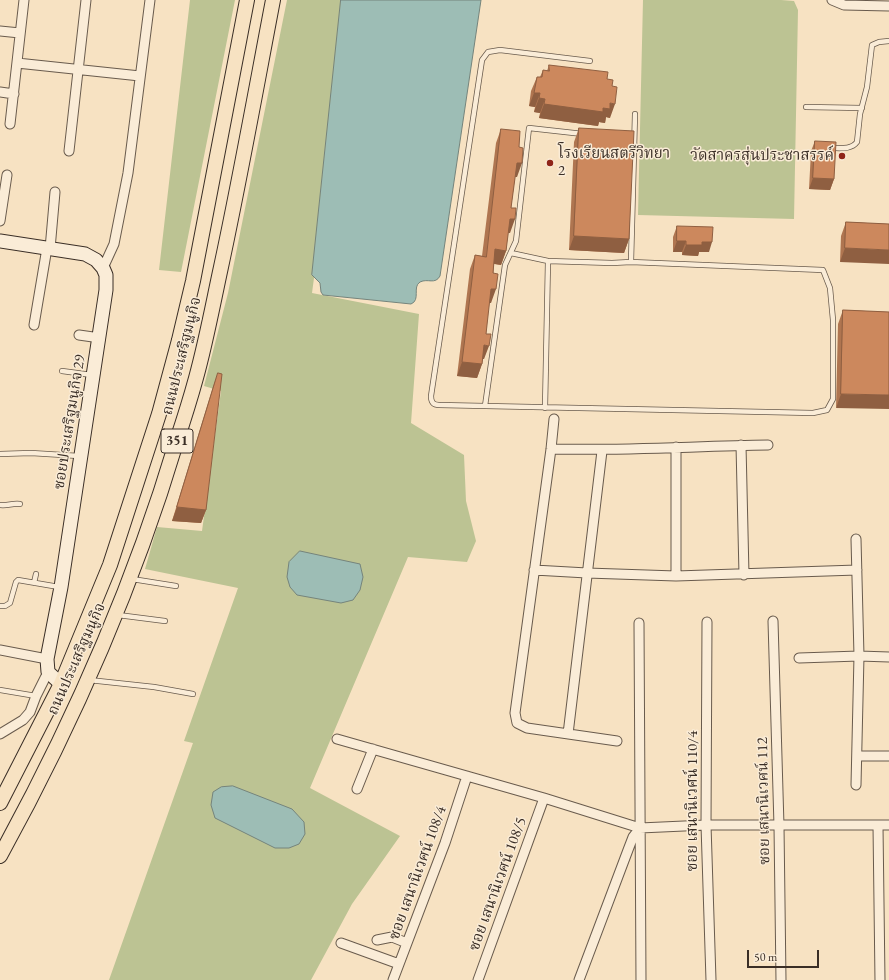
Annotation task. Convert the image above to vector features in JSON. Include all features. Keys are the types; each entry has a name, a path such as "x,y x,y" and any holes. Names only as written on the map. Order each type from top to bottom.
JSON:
{"main road":[{"name":"ถนนประเสริฐมนูกิจ","path":"0,803 61,684 110,565 159,414 177,347 204,226 247,0"},
{"name":"ถนนประเสริฐมนูกิจ","path":"0,856 32,799 87,680 131,578 154,512 196,379 232,214 273,0"}],"street":[{"path":"10,124 24,0"},
{"path":"69,151 86,0"},
{"path":"0,242 86,254 96,260 103,268 114,244 128,173 150,0"},
{"path":"832,0 844,5 889,6"},
{"path":"0,31 20,33"},
{"path":"17,63 140,76"},
{"path":"0,92 14,94"},
{"path":"0,221 7,175"},
{"path":"34,325 48,249 55,192"},
{"name":"ซอยประเสริฐมนูกิจ 29","path":"48,672 47,659 61,587 100,338 106,290 106,275 103,268"},
{"path":"79,335 100,338"},
{"path":"554,418 515,712 517,724 527,728 617,741"},
{"path":"551,449 602,450 676,446 768,444"},
{"path":"741,445 744,575"},
{"path":"676,446 676,576"},
{"path":"568,734 586,573 602,450"},
{"path":"856,539 859,656 856,785"},
{"path":"534,570 676,576 744,575 857,570"},
{"name":"ซอย เสนานิเวศน์ 112","path":"773,621 779,826 781,980"},
{"name":"ซอย เสนานิเวศน์ 110/4","path":"707,622 706,826 710,980"},
{"path":"639,623 641,980"},
{"path":"0,650 47,659"},
{"path":"799,658 859,656 889,657"},
{"path":"0,734 23,720 30,712 48,672 61,684"},
{"path":"337,739 544,798 640,828 706,826 889,825"},
{"path":"357,789 373,749"},
{"path":"857,756 889,756"},
{"name":"ซอย เสนานิเวศน์ 108/4","path":"393,980 445,843 467,776"},
{"name":"ซอย เสนานิเวศน์ 108/5","path":"478,980 544,798"},
{"path":"878,826 880,980"},
{"path":"579,980 628,850 633,838 640,828"},
{"path":"377,940 392,937 407,943"},
{"path":"341,943 399,964"}],"lane":[{"path":"827,148 848,148 857,142 867,87 872,45 879,42 889,41"},
{"path":"511,253 548,261 591,263 631,262 823,270 830,288 833,320 833,399 826,410 813,413 436,405 431,400 482,60 488,52 500,50 590,62"},
{"path":"806,107 862,108"},
{"path":"631,262 635,114"},
{"path":"485,406 505,265 516,241 529,128 589,134"},
{"path":"545,408 548,261"},
{"path":"833,320 841,320"},
{"path":"62,371 94,375"},
{"path":"0,454 31,453 81,457"},
{"path":"0,505 7,506 13,503 20,504"},
{"path":"34,583 36,574"},
{"path":"131,578 176,586"},
{"path":"0,606 10,604 18,580 61,587"},
{"path":"116,614 165,621"},
{"path":"87,680 154,687 193,694"},
{"path":"0,690 36,696"}],"green space":[{"path":"190,0 235,0 181,272 159,270"},
{"path":"287,0 351,0 312,293 419,314 411,423 464,455 466,501 476,541 467,562 408,557 310,788 400,836 352,904 311,980 109,980 193,743 184,741 238,588 145,569 157,527 202,531 221,391 204,386 228,293"},
{"path":"643,0 794,1 798,10 794,219 638,215"}],"water":[{"path":"341,0 481,0 440,276 434,281 420,282 417,287 416,300 411,304 323,295 321,292 320,283 312,275"},
{"path":"300,551 360,564 363,577 360,590 353,600 341,603 297,595 290,587 287,577 289,562"},
{"path":"233,786 292,809 304,822 305,834 299,844 289,848 275,848 215,818 211,805 213,792 221,787"}],"building":[{"path":"549,65 608,72 607,79 613,80 612,86 617,87 615,104 610,103 610,109 603,108 603,112 544,104 545,99 539,98 540,93 534,93 537,77 542,77 543,70 549,71"},
{"path":"579,128 634,131 629,239 574,236"},
{"path":"501,129 520,131 519,147 523,148 522,163 517,163 511,208 516,208 515,219 510,219 506,251 495,249 493,273 498,274 496,289 491,289 486,334 491,334 489,346 484,345 482,364 462,362 475,255 486,257"},
{"path":"815,141 836,142 834,179 813,178"},
{"path":"846,222 889,224 889,250 845,248"},
{"path":"677,226 713,227 712,242 702,242 702,245 686,245 686,241 677,241"},
{"path":"843,310 889,312 889,395 841,394"},
{"path":"218,373 222,374 206,510 177,507"}],"place":[{"name":"วัดสาครสุ่นประชาสรรค์","path":"842,156"},
{"name":"โรงเรียนสตรีวิทยา 2","path":"550,163"}]}
